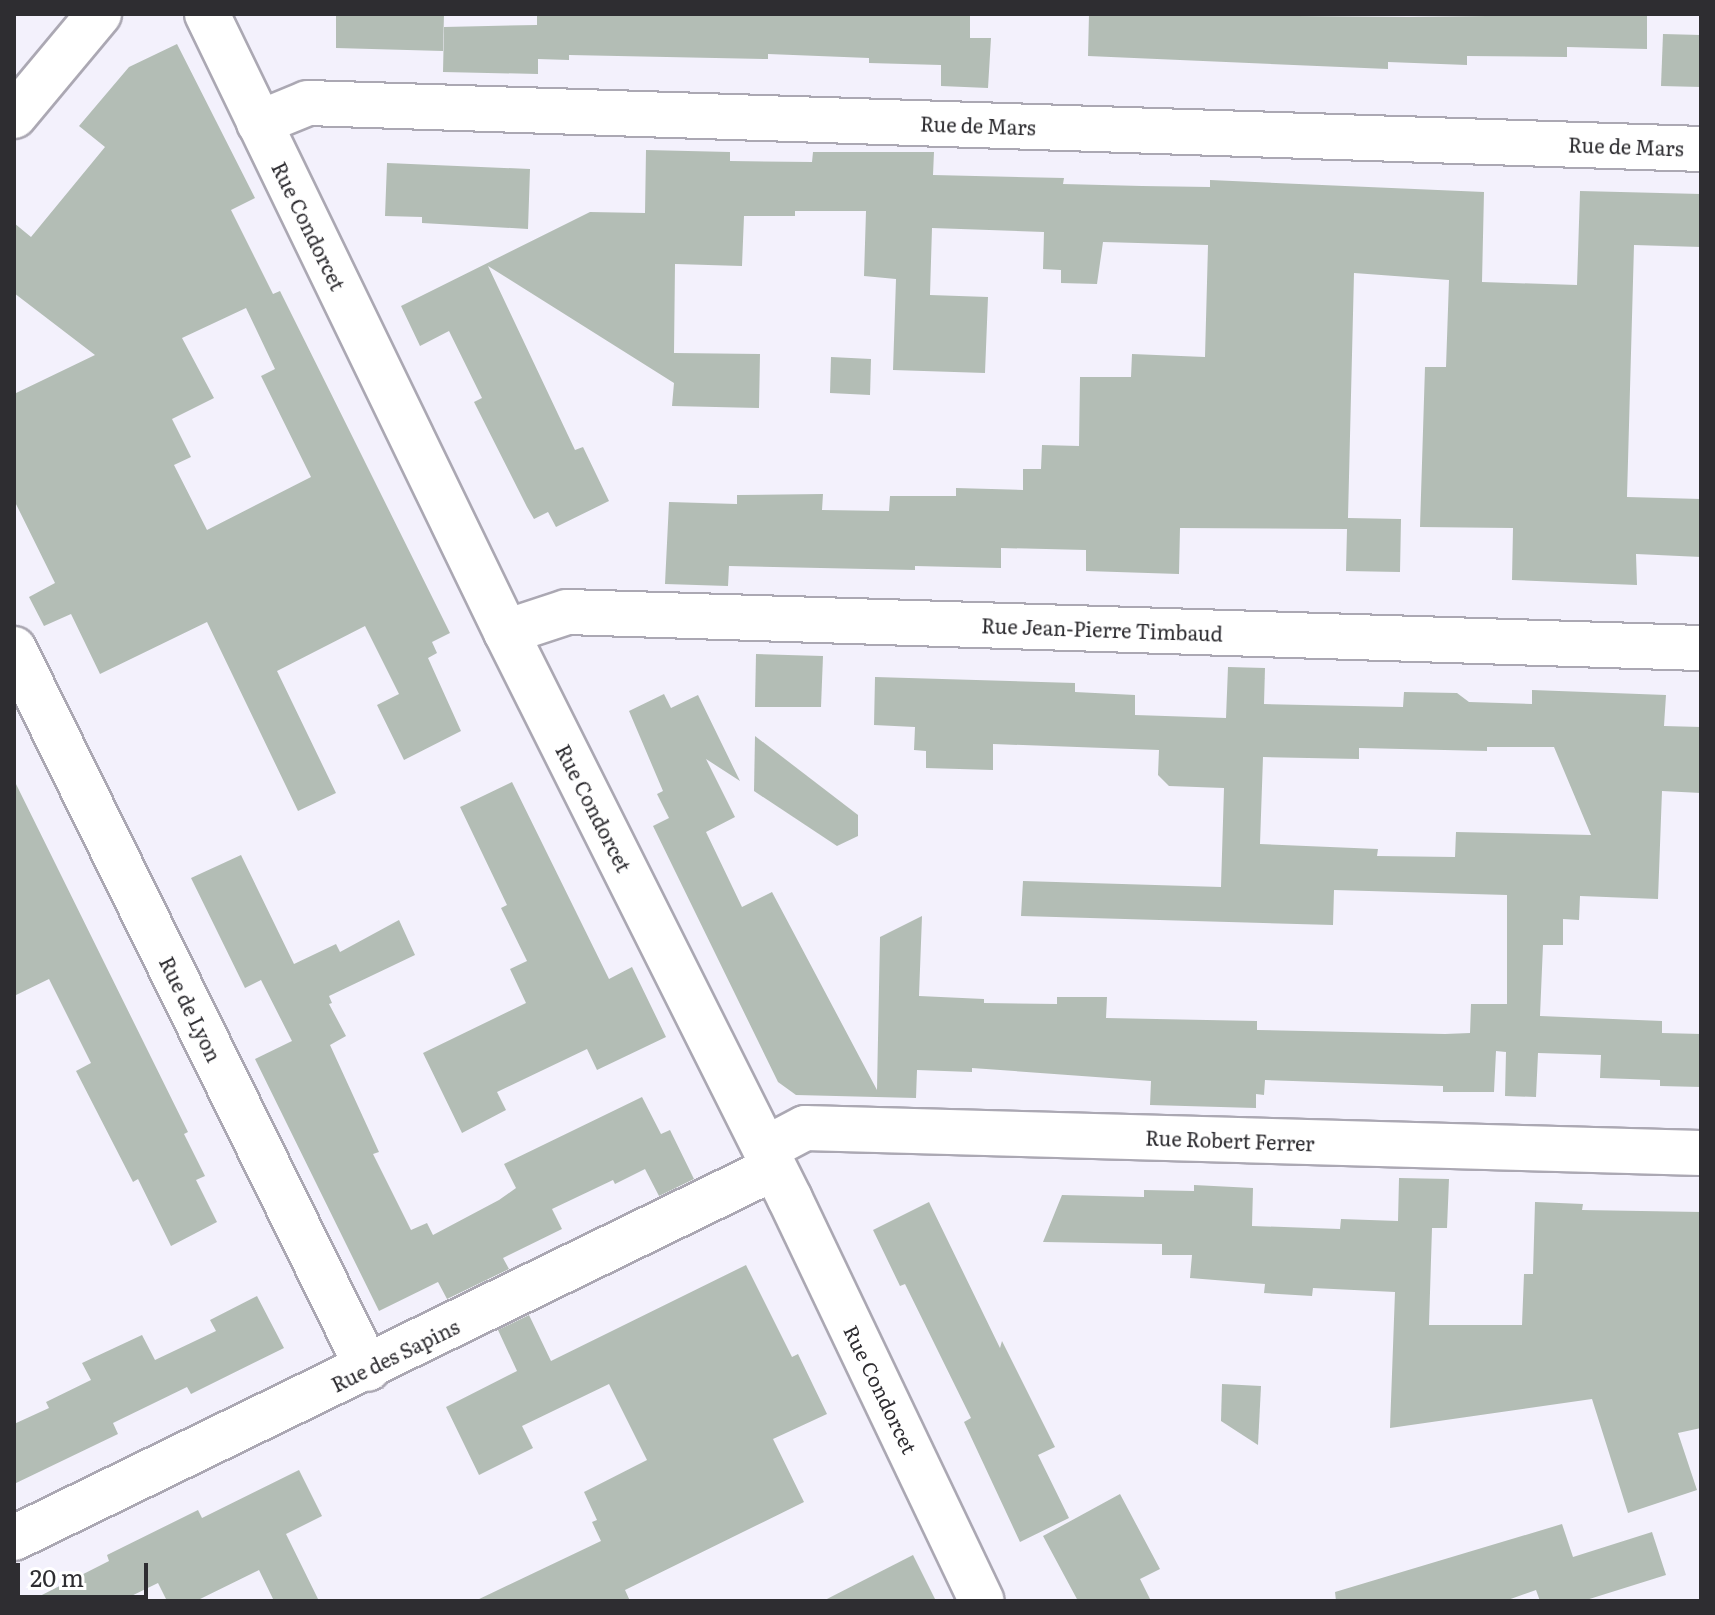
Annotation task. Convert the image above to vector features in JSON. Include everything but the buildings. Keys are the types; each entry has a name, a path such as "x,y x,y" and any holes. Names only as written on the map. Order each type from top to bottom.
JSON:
{"street":[{"path":"14,116 99,14"},
{"name":"Rue Condorcet","path":"207,14 506,632 769,1158 982,1601"},
{"name":"Rue de Mars","path":"259,123 308,103 1701,149"},
{"name":"Rue Jean-Pierre Timbaud","path":"506,632 567,612 1701,648"},
{"name":"Rue de Lyon","path":"14,649 368,1369"},
{"name":"Rue Robert Ferrer","path":"769,1158 805,1128 1701,1153"},
{"name":"Rue des Sapins","path":"14,1538 368,1369 769,1158"}]}
